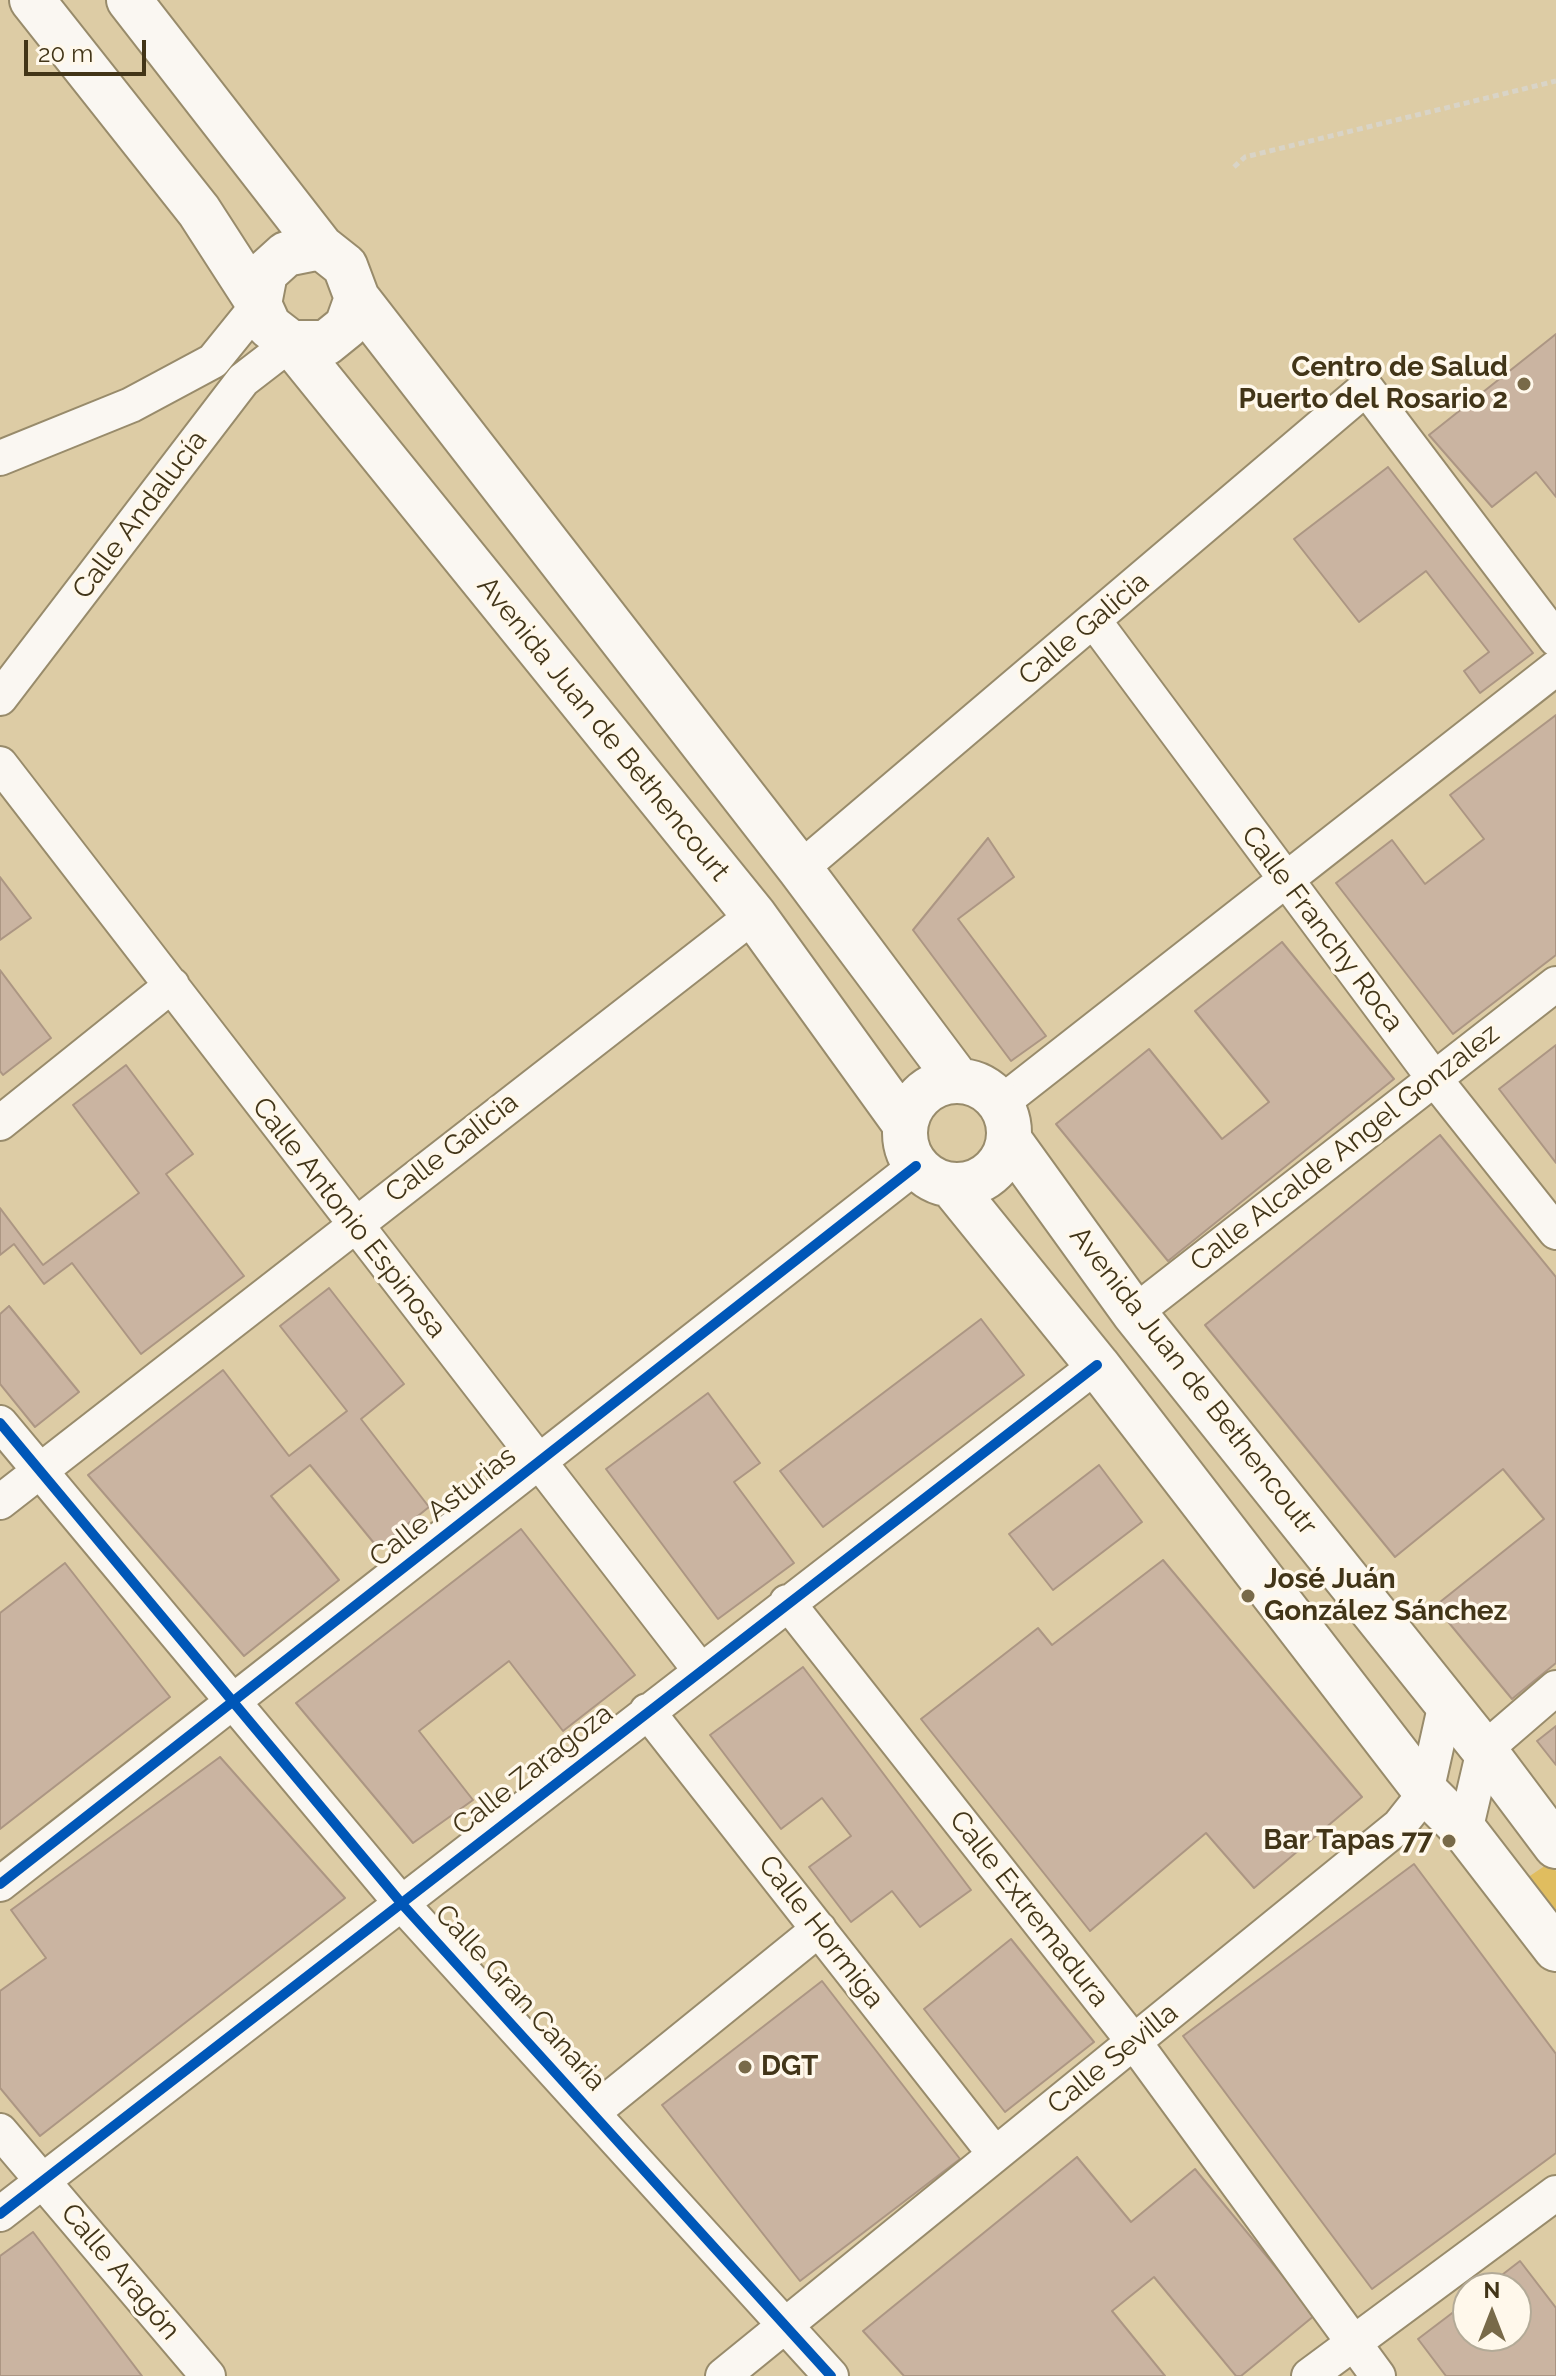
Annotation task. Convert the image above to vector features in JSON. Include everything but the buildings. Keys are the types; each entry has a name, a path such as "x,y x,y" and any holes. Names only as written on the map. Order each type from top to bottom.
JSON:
{"main road":[{"path":"32,0 199,211 259,304 269,326 291,343 326,343 347,326 357,298"},
{"path":"129,0 321,247 345,266 357,298 800,869 957,1079"},
{"path":"259,304 265,273 286,254 321,247"},
{"name":"Avenida Juan de Bethencourt","path":"291,343 754,915 904,1123"},
{"path":"934,1176 978,1182 999,1166 1006,1122 982,1086 957,1079 934,1085 914,1101 904,1123 905,1146 1097,1365 1426,1792 1465,1831 1556,1949"},
{"name":"Avenida Juan de Bethencoutr","path":"1006,1122 1134,1313 1484,1750 1556,1846"}],"street":[{"path":"0,458 131,405 213,361 259,304"},
{"name":"Calle Andalucía","path":"0,698 243,380 291,343"},
{"name":"Calle Galicia","path":"800,869 1366,388 1556,639"},
{"name":"Calle Franchy Roca","path":"1094,621 1433,1077 1556,1232"},
{"path":"1006,1122 1284,879 1556,668"},
{"name":"Calle Antonio Espinosa","path":"0,764 353,1225 700,1670"},
{"name":"Calle Galicia","path":"0,1502 754,915"},
{"name":"Calle Alcalde Angel Gonzalez","path":"1134,1313 1556,984"},
{"path":"0,1123 172,985"},
{"name":"Calle Asturias","path":"0,1884 539,1462 934,1176"},
{"name":"Calle Zaragoza","path":"0,2214 1097,1365"},
{"name":"Calle Gran Canaria","path":"0,1423 402,1904 831,2376"},
{"name":"Calle Extremadura","path":"787,1602 1134,2042 1378,2376"},
{"path":"1465,1831 1484,1750 1556,1688"},
{"name":"Calle Sevilla","path":"723,2376 1399,1826 1426,1792 1446,1703"},
{"name":"Calle Hormiga","path":"647,1711 995,2154"},
{"path":"592,2113 819,1929"},
{"name":"Calle Aragón","path":"0,2131 208,2376"},
{"path":"1309,2376 1556,2193"}],"path":[{"path":"1234,167 1245,157 1556,81"}],"shaded area":[{"path":"1549,1863 1556,1871 1556,1933 1518,1884"}],"cycle path":[{"path":"0,1884 916,1166"},
{"path":"0,2214 1097,1365"},
{"path":"0,1423 402,1904 831,2376"}],"place":[{"name":"Centro de Salud Puerto del Rosario 2","path":"1524,384"},
{"name":"José Juán González Sánchez","path":"1248,1596"},
{"name":"Bar Tapas 77","path":"1449,1841"},
{"name":"DGT","path":"745,2067"}]}
